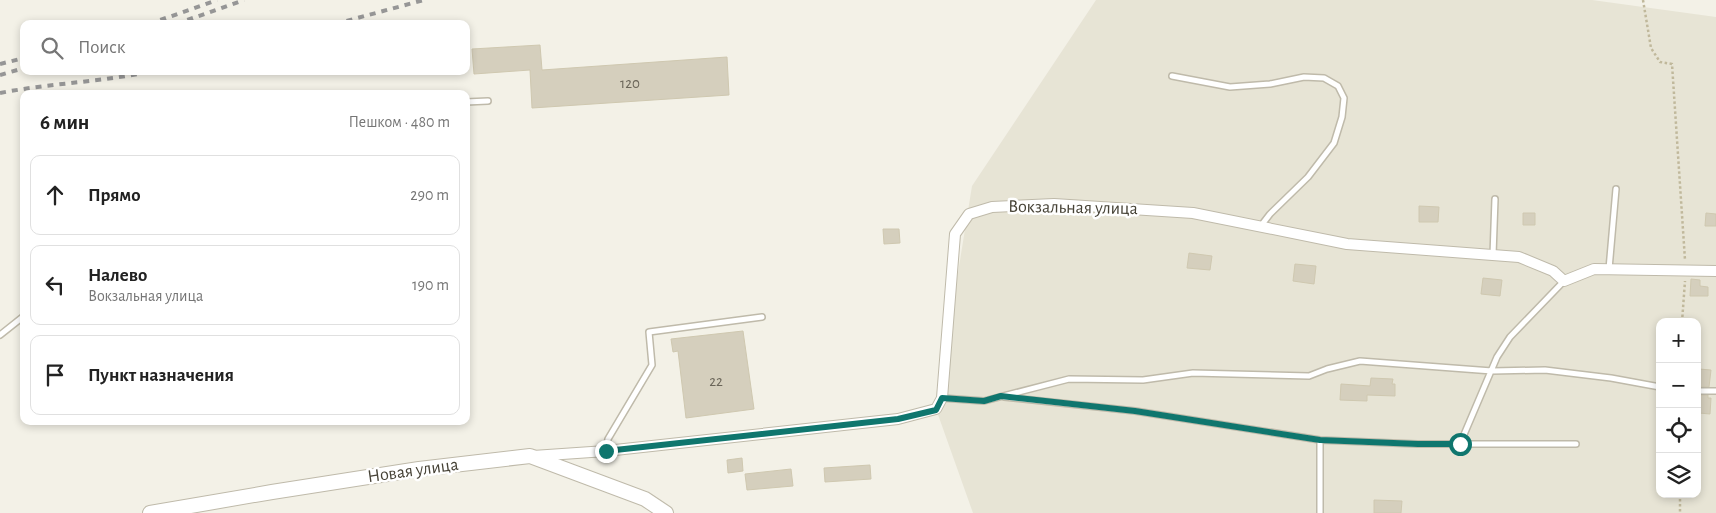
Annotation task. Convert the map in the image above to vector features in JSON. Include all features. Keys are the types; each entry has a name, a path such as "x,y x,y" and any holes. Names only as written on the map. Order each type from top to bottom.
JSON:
{"street":[{"name":"Вокзальная улица","path":"942,398 956,234 969,214 992,207 1054,204 1193,213 1347,244 1519,257 1553,271 1564,281"},
{"path":"1564,281 1594,270 1716,270"},
{"path":"530,456 606,451 898,419 936,410 942,398"},
{"name":"Новая улица","path":"150,513 419,469 530,456 645,499 666,513"}],"lane":[{"path":"1172,76 1230,87 1270,84 1304,77 1324,78 1338,86 1344,98 1342,117 1334,143 1308,176 1270,214 1260,227"},
{"path":"470,102 488,101"},
{"path":"1609,270 1616,189"},
{"path":"1493,255 1496,199"},
{"path":"1460,444 1497,357 1510,337 1564,281"},
{"path":"606,451 608,439 652,365 649,332 762,317"},
{"path":"0,335 20,319"},
{"path":"942,398 984,401 1069,379 1143,380 1193,373 1309,376 1327,369 1360,361 1492,370 1545,370 1611,378 1656,386"},
{"path":"1701,391 1716,392"},
{"path":"1001,396 1135,411 1320,440 1418,444 1576,444"},
{"path":"1320,440 1320,513"}],"path":[{"path":"1643,0 1651,48 1660,62 1672,64 1686,271 1682,318"},
{"path":"1680,498 1680,513"}],"shaded area":[{"path":"1096,0 1592,0 1716,17 1716,513 973,513 936,409 972,186"}],"building":[{"path":"540,45 542,70 727,57 729,95 532,108 530,70 474,74 472,49"},
{"path":"1419,206 1439,207 1438,222 1419,222"},
{"path":"1523,213 1535,213 1535,225 1523,225"},
{"path":"1706,213 1716,214 1716,226 1705,226"},
{"path":"883,229 899,229 900,243 884,244"},
{"path":"1189,253 1212,256 1210,270 1187,268"},
{"path":"1295,264 1316,266 1314,284 1293,281"},
{"path":"1483,278 1502,280 1500,296 1481,294"},
{"path":"1691,279 1700,280 1700,286 1708,287 1708,296 1690,296"},
{"path":"743,331 754,409 686,418 678,351 673,352 671,339"},
{"path":"1701,369 1711,370 1709,387 1701,387"},
{"path":"1371,378 1393,379 1392,384 1395,384 1395,396 1367,395 1367,401 1340,400 1341,384 1370,386"},
{"path":"1701,395 1708,395 1708,398 1711,398 1710,414 1701,413"},
{"path":"742,458 743,471 728,473 727,460"},
{"path":"870,465 871,479 825,482 824,468"},
{"path":"791,469 793,486 747,490 745,474"},
{"path":"1374,500 1402,501 1401,513 1374,513"}],"railway":[{"path":"160,20 217,0"},
{"path":"187,20 244,0"},
{"path":"350,20 424,0"},
{"path":"0,64 20,59"},
{"path":"0,75 20,69"},
{"path":"0,93 131,75"}],"route":[{"path":"606,451 898,419 936,410 942,398 984,401 1001,396 1135,411 1320,440 1460,444"}]}
